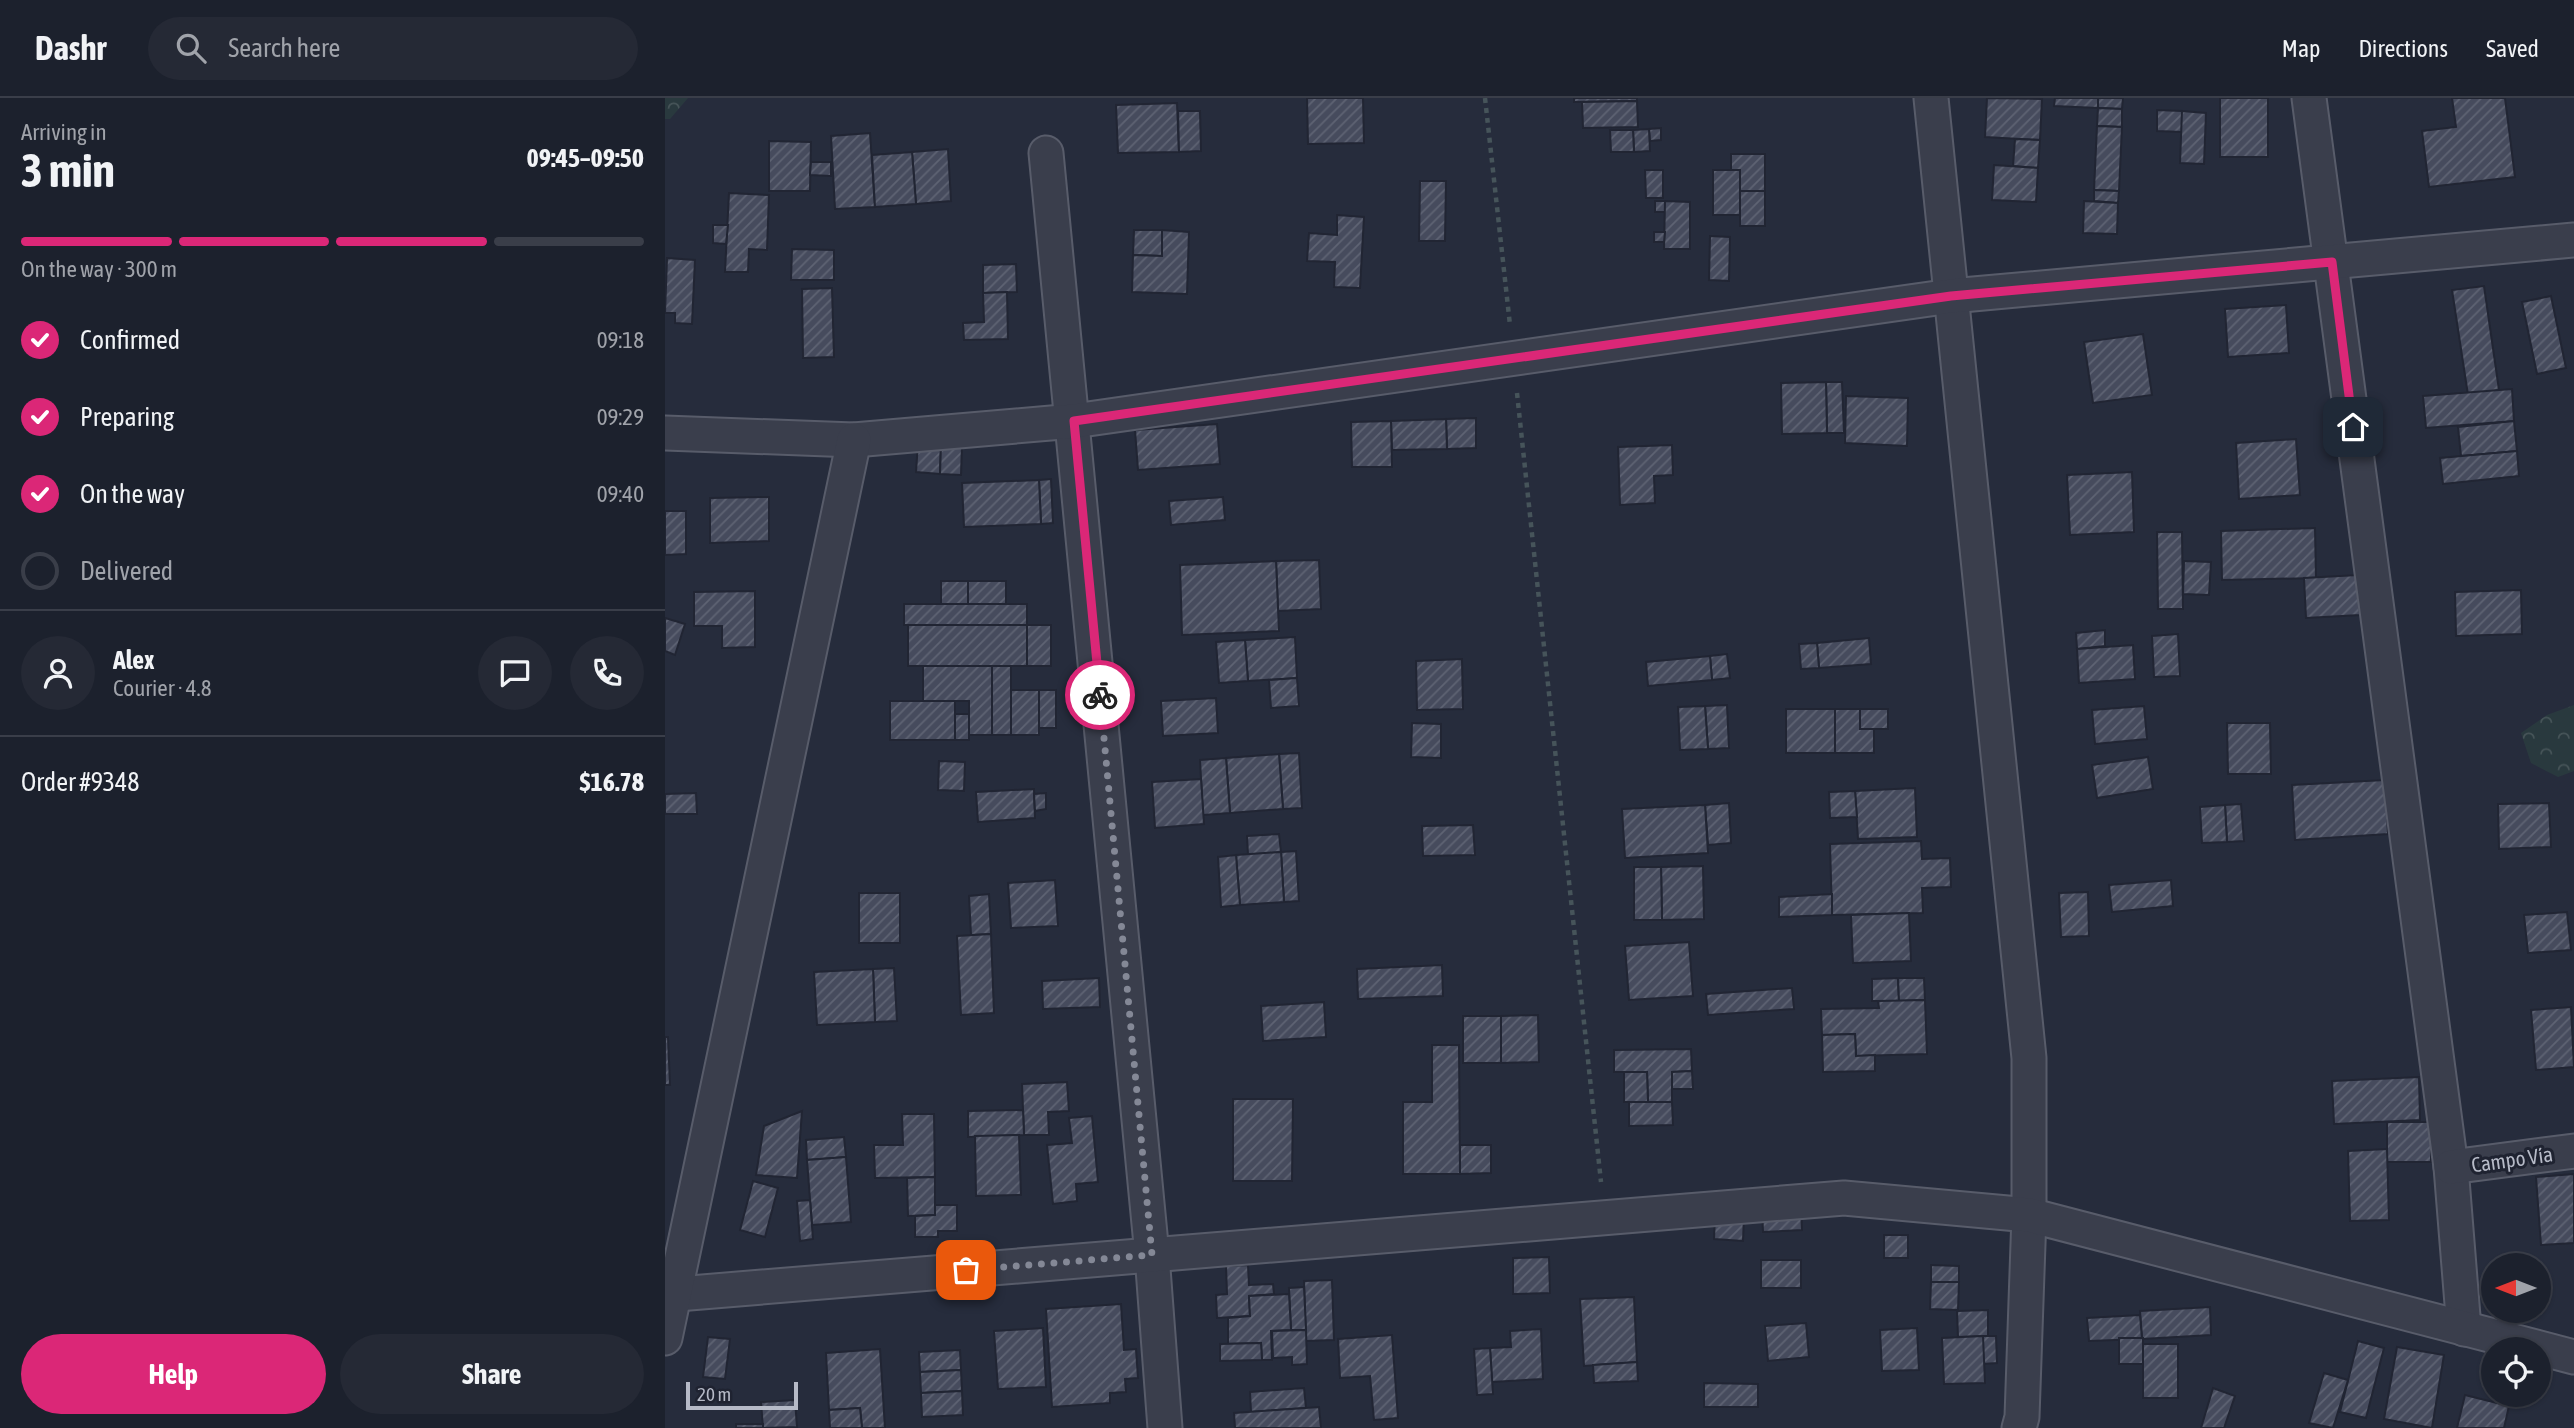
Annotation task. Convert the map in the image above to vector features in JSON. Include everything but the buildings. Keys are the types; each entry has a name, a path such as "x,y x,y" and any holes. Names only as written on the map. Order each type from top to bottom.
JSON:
{"street":[{"path":"1931,98 2029,1058 2029,1214 2022,1417 2019,1428"},
{"path":"2309,98 2451,1167 2464,1329"},
{"path":"1046,153 1074,421 1152,1255 1165,1428"},
{"path":"665,433 854,440 1074,421 1951,296 2574,240"},
{"path":"665,1338 670,1295 854,440"},
{"name":"Campo Vía","path":"2451,1167 2574,1151"},
{"path":"670,1295 1844,1198 2029,1214 2574,1357"}],"path":[{"path":"1485,98 1605,1217"}],"green space":[{"path":"665,98 688,98 670,119 665,119"},
{"path":"2574,705 2574,771 2558,777 2531,763 2521,733 2547,715"}],"way so far":[{"path":"966,1270 1152,1255 1100,695"}],"route":[{"path":"1100,695 1074,421 1951,296 2332,262 2353,427"}]}
